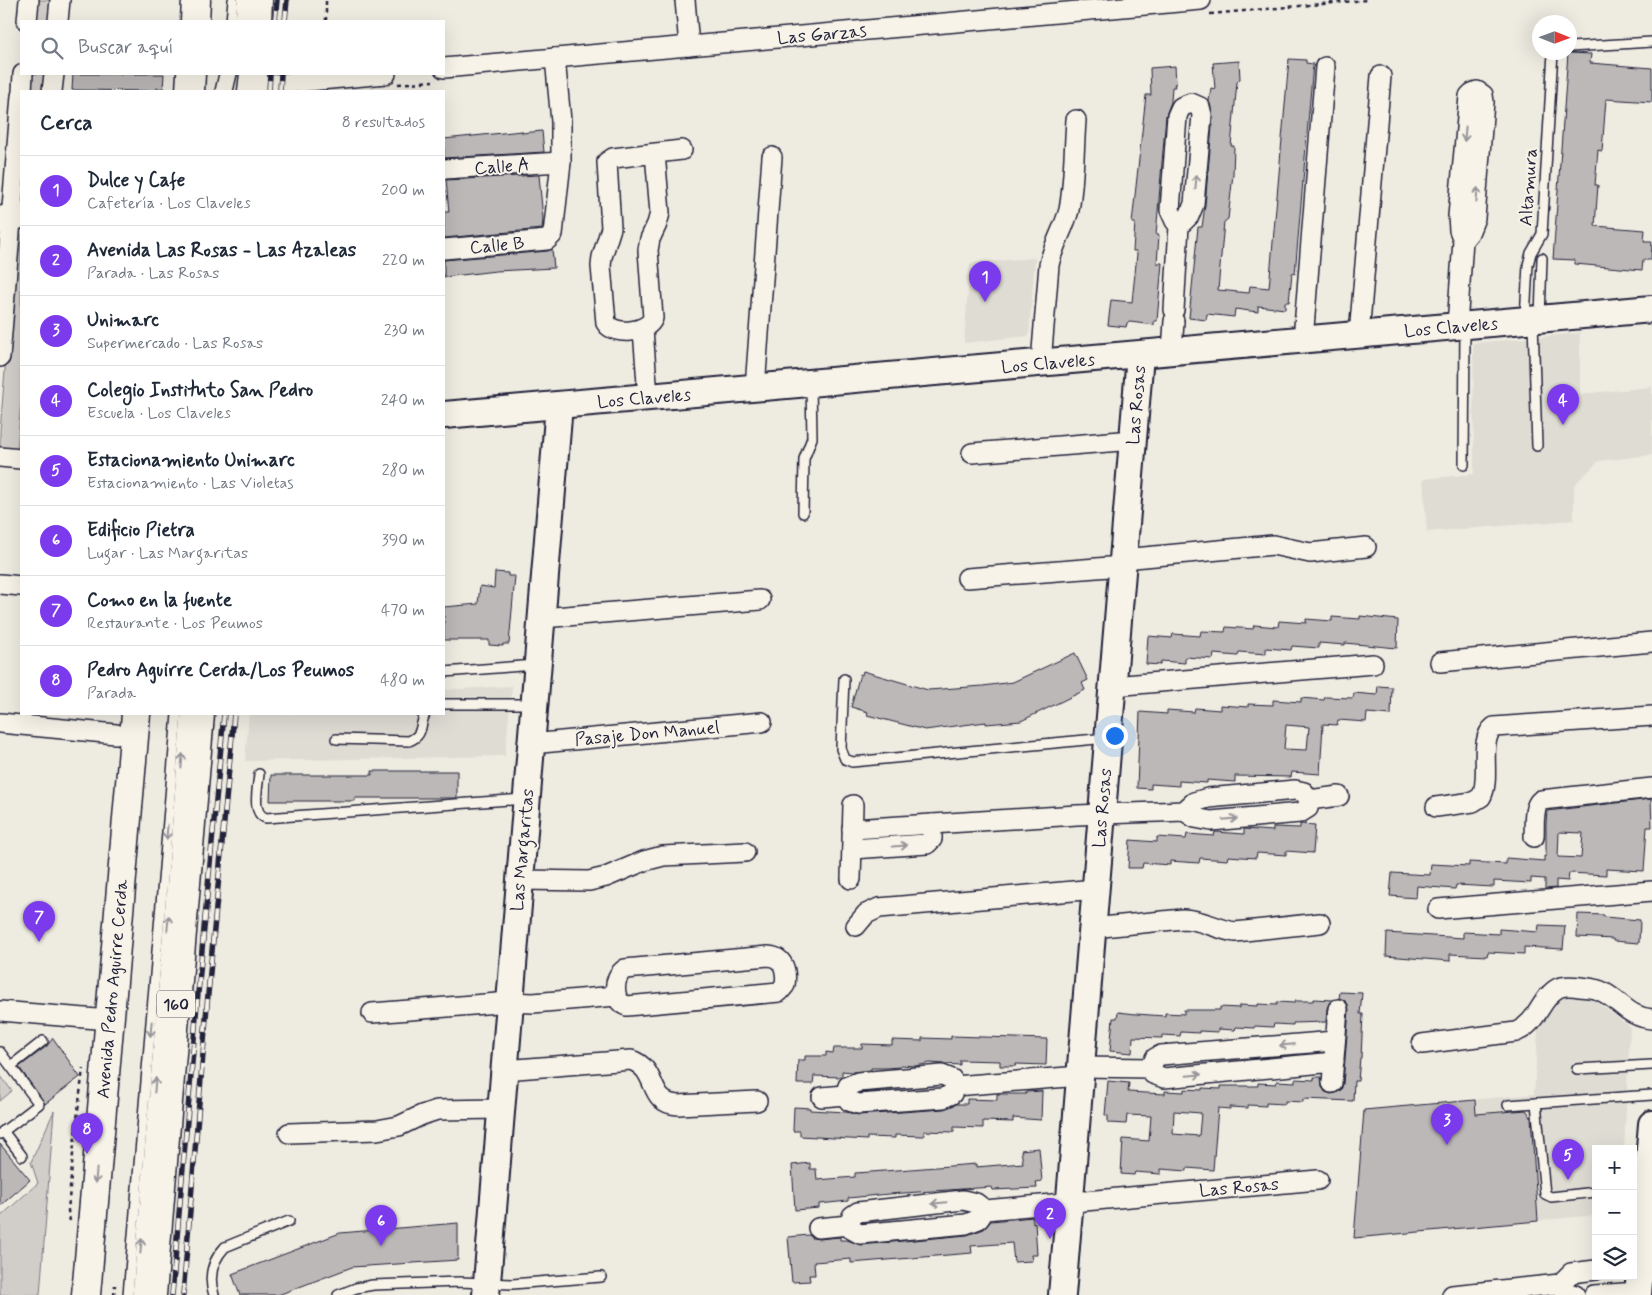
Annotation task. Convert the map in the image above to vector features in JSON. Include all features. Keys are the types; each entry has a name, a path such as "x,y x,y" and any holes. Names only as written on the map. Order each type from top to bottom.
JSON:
{"highway":[{"path":"195,20 196,0"},
{"path":"258,0 258,20"},
{"path":"190,90 191,75"},
{"name":"Avenida Pedro Aguirre Cerda","path":"86,1295 136,715"},
{"name":"160","path":"152,1295 200,715"}],"street":[{"path":"28,20 29,0"},
{"path":"58,20 60,0"},
{"path":"685,0 689,46"},
{"name":"Las Garzas","path":"445,68 1201,0"},
{"path":"555,58 562,122 561,162"},
{"path":"1303,340 1325,67"},
{"path":"22,90 23,75"},
{"path":"52,90 54,75"},
{"path":"244,83 370,75"},
{"path":"1359,335 1381,76"},
{"path":"1461,326 1464,240 1458,225 1460,187 1469,96 1474,91 1477,91 1483,95 1484,102 1475,218 1464,240"},
{"path":"1172,352 1179,226 1189,216 1194,204 1202,115 1200,107 1191,102 1181,107 1177,116 1170,210 1179,226"},
{"path":"0,357 20,108"},
{"path":"1042,363 1049,265 1069,207 1076,120"},
{"path":"655,153 660,213 658,224 650,238 648,250 654,318 650,326 643,329 615,331 606,323 601,266 602,257 612,228 607,162 613,158 655,153 682,150"},
{"path":"755,388 772,157"},
{"name":"Calle A","path":"445,170 561,162"},
{"name":"Calle B","path":"445,249 547,240 550,238 553,234 561,162"},
{"name":"Los Claveles","path":"445,415 1652,309"},
{"path":"643,329 648,397"},
{"name":"Las Rosas","path":"1062,1295 1140,355"},
{"name":"Las Margaritas","path":"486,1289 559,405"},
{"path":"972,453 1133,440"},
{"path":"0,457 20,459"},
{"path":"967,578 1123,563 1267,545 1310,553 1366,547"},
{"path":"0,584 20,586"},
{"path":"542,618 760,600"},
{"path":"1440,662 1652,642"},
{"path":"1113,686 1373,664"},
{"path":"1436,807 1473,802 1482,797 1485,787 1487,738 1490,730 1494,728 1652,716"},
{"name":"Pasaje Don Manuel","path":"531,744 762,722"},
{"path":"0,723 116,734"},
{"path":"1534,837 1536,807 1541,800 1652,788"},
{"path":"852,829 1184,811 1195,818 1211,820 1295,813 1308,808 1309,800 1339,796"},
{"path":"850,879 853,805"},
{"path":"852,849 927,844 932,838 932,824"},
{"path":"520,880 589,881 606,877 644,861 663,856 745,852"},
{"path":"856,926 866,914 879,908 1096,890"},
{"path":"1438,909 1652,891"},
{"path":"1092,928 1183,919 1198,920 1235,932 1320,924"},
{"path":"768,956 778,958 784,966 785,985 779,992 774,993 627,1006 620,1003 616,996 618,975 621,971 629,968 768,956"},
{"path":"1422,1044 1516,1032 1533,1021 1553,992 1565,986 1600,990 1632,1014 1652,1019"},
{"path":"372,1013 616,996"},
{"path":"1332,1083 1338,1009"},
{"path":"0,1010 97,1019"},
{"path":"1334,1062 1164,1078 1153,1074 1151,1068 1155,1058 1161,1055 1335,1041"},
{"path":"504,1070 631,1060 646,1069 657,1094 668,1104 757,1101"},
{"path":"822,1096 846,1095 849,1101 858,1104 944,1098 952,1094 955,1086 1081,1072 1151,1068"},
{"path":"289,1133 377,1130 400,1126 437,1110 501,1109"},
{"path":"1594,1295 1640,1278 1643,1188 1651,1139"},
{"name":"Las Rosas","path":"1070,1202 1318,1180"},
{"path":"818,1228 849,1225 855,1213 964,1200 976,1203 985,1210 1070,1202"},
{"path":"1452,1295 1567,1290 1567,1276 1572,1273 1592,1270"}],"lane":[{"path":"231,20 233,0"},
{"path":"240,20 242,0"},
{"path":"1577,47 1652,42"},
{"name":"Altamura","path":"1533,320 1528,265 1531,253 1542,234 1553,60"},
{"path":"220,90 224,75"},
{"path":"1537,446 1533,320 1541,293 1542,258"},
{"path":"1461,326 1464,465"},
{"path":"802,513 804,459 812,433 811,383"},
{"path":"445,672 538,665"},
{"path":"844,679 841,749 845,759 852,762 1108,738"},
{"path":"445,704 534,704"},
{"path":"128,1295 177,715"},
{"path":"137,1295 186,715"},
{"path":"336,739 409,741 416,738 421,731 424,715"},
{"path":"259,774 257,810 261,816 266,818 526,799"},
{"path":"11,1066 43,1042"},
{"path":"0,1052 39,1104 2,1133 22,1156"},
{"path":"1576,1069 1652,1065"},
{"path":"1508,1105 1652,1094"},
{"path":"1536,1103 1545,1194 1551,1197 1592,1192"},
{"path":"214,1295 211,1278 213,1265 225,1247 289,1221"},
{"path":"338,1295 356,1288 373,1286 459,1282 486,1289 512,1284 601,1277"}],"path":[{"path":"326,0 326,20"},
{"path":"1312,0 1313,5"}],"shaded area":[{"path":"35,0 53,0 51,20 33,20"},
{"path":"29,75 47,75 46,90 28,90"},
{"path":"20,234 20,413 17,451 0,448 16,236"},
{"path":"1035,258 1029,336 964,343 970,263"},
{"path":"1580,333 1580,394 1652,387 1652,455 1599,461 1574,485 1574,520 1427,532 1423,479 1474,474 1473,343"},
{"path":"512,686 505,756 245,761 249,715 445,715 445,690"},
{"path":"1579,997 1597,1002 1630,1027 1624,1145 1592,1145 1592,1215 1354,1238 1364,1110 1534,1094 1538,1031 1560,998"},
{"path":"0,1075 12,1091 0,1101"},
{"path":"54,1111 40,1295 0,1295 0,1217 38,1183 31,1162"}],"building":[{"path":"1577,53 1591,54 1590,63 1652,68 1652,102 1606,99 1602,151 1598,150 1595,185 1598,185 1595,226 1645,230 1644,241 1652,241 1651,260 1643,260 1642,270 1575,264 1575,260 1553,259 1567,60 1577,60"},
{"path":"1289,59 1306,60 1306,63 1313,64 1295,274 1292,273 1289,302 1285,302 1285,309 1258,306 1258,312 1235,309 1234,317 1207,314 1206,320 1189,318 1198,227 1202,227 1205,205 1213,116 1209,101 1211,88 1215,89 1213,63 1239,61 1240,79 1237,82 1231,146 1234,146 1233,174 1228,219 1224,222 1218,290 1249,293 1250,286 1269,288"},
{"path":"1175,66 1176,84 1174,84 1175,87 1172,87 1171,102 1166,115 1156,235 1159,235 1157,263 1162,263 1157,321 1154,321 1154,325 1130,322 1127,323 1126,327 1108,325 1111,300 1132,302 1137,254 1136,251 1133,251 1135,223 1132,223 1146,95 1151,95 1150,68"},
{"path":"73,75 164,75 163,89 72,90"},
{"path":"522,131 522,133 542,131 544,152 445,158 445,139"},
{"path":"539,175 543,219 542,229 445,238 445,212 449,212 446,180"},
{"path":"552,249 554,268 496,271 445,277 445,260 548,251"},
{"path":"495,572 508,573 508,576 515,576 509,644 503,644 503,646 489,645 489,640 445,640 445,607 478,604 480,586 494,588"},
{"path":"1360,616 1398,620 1397,648 1345,643 1345,645 1319,643 1319,648 1292,646 1291,650 1266,648 1266,654 1239,652 1238,656 1214,654 1213,659 1185,657 1185,663 1161,661 1160,665 1146,664 1148,636 1172,638 1173,634 1200,636 1201,631 1225,632 1226,627 1253,629 1254,625 1278,627 1279,621 1306,623 1306,619 1332,621 1332,617 1360,619"},
{"path":"1075,653 1088,680 1082,683 1085,690 1021,721 986,724 986,722 925,730 867,715 868,712 851,707 860,674 862,675 863,671 928,690 983,686 1013,682"},
{"path":"1378,686 1392,687 1391,715 1367,713 1366,722 1338,720 1337,725 1323,724 1320,774 1292,772 1291,777 1235,776 1235,782 1179,781 1179,786 1151,784 1151,789 1137,788 1140,712 1167,714 1167,710 1194,712 1195,708 1220,710 1220,705 1248,707 1248,704 1273,705 1273,700 1301,702 1301,698 1324,700 1325,697 1353,698 1354,693 1377,695","holes":["1286,725 1309,727 1307,750 1284,749"]},
{"path":"372,771 457,771 457,798 355,798 355,801 270,801 271,775 372,775"},
{"path":"1651,799 1652,827 1647,827 1644,871 1606,869 1606,875 1569,873 1568,881 1556,880 1556,888 1545,889 1545,879 1531,878 1531,883 1494,881 1494,887 1456,885 1455,889 1417,886 1416,898 1390,896 1392,873 1430,875 1431,864 1469,866 1469,862 1506,864 1506,858 1544,861 1544,856 1546,856 1547,811","holes":["1559,832 1583,833 1581,858 1558,857"]},
{"path":"1300,824 1315,825 1313,853 1286,851 1286,855 1257,853 1256,858 1228,856 1227,860 1200,858 1199,863 1170,861 1170,865 1143,863 1142,868 1128,868 1130,840 1157,842 1157,837 1186,839 1187,834 1214,836 1215,832 1244,834 1244,829 1273,831 1273,827 1300,828"},
{"path":"1578,914 1604,915 1604,917 1640,920 1639,943 1577,937"},
{"path":"1539,925 1565,926 1563,949 1524,947 1524,954 1488,952 1487,956 1450,954 1450,961 1386,956 1387,933 1463,938 1463,932 1499,934 1499,929 1538,932"},
{"path":"1340,992 1362,993 1360,1014 1363,1014 1361,1058 1358,1081 1354,1081 1353,1101 1303,1099 1303,1102 1285,1101 1285,1104 1266,1103 1266,1106 1248,1105 1248,1108 1218,1108 1213,1170 1161,1169 1161,1174 1135,1172 1134,1175 1121,1174 1123,1139 1149,1141 1151,1116 1127,1115 1126,1124 1108,1123 1108,1116 1105,1115 1108,1081 1129,1083 1128,1092 1165,1094 1165,1091 1184,1092 1184,1089 1221,1089 1221,1086 1258,1086 1258,1083 1276,1084 1277,1081 1295,1082 1295,1079 1314,1080 1314,1077 1321,1077 1322,1087 1325,1092 1336,1093 1341,1090 1343,1084 1349,1010 1348,1004 1339,998","holes":["1174,1111 1201,1113 1199,1136 1173,1134"]},
{"path":"1313,999 1332,1000 1327,1008 1326,1022 1293,1023 1293,1025 1274,1024 1273,1027 1236,1027 1235,1030 1218,1029 1218,1032 1181,1032 1180,1036 1162,1035 1162,1038 1133,1037 1132,1053 1110,1051 1113,1018 1117,1018 1118,1012 1165,1016 1165,1013 1184,1014 1184,1010 1220,1010 1220,1007 1239,1008 1239,1005 1258,1006 1258,1004 1277,1005 1277,1002 1295,1003 1295,1001 1313,1001"},
{"path":"951,1036 1047,1039 1046,1065 1016,1064 1016,1066 1000,1066 1000,1061 960,1060 960,1065 930,1063 916,1066 900,1065 900,1067 871,1068 871,1070 853,1072 842,1071 842,1077 814,1076 813,1084 797,1084 798,1060 805,1060 805,1056 826,1056 826,1052 833,1053 834,1048 862,1048 862,1044 892,1045 892,1040 922,1041 922,1038 951,1039"},
{"path":"53,1038 80,1077 45,1104 19,1067 47,1046"},
{"path":"1042,1091 1041,1120 1013,1118 1013,1122 983,1121 983,1128 954,1127 954,1132 924,1131 924,1136 895,1135 895,1138 867,1137 867,1140 800,1136 800,1131 793,1131 794,1107 859,1115 944,1109 957,1104 967,1104 967,1099 997,1100 997,1094 1026,1094 1026,1092"},
{"path":"1475,1100 1476,1114 1526,1110 1531,1117 1538,1221 1354,1238 1364,1110"},
{"path":"0,1144 30,1180 0,1206"},
{"path":"1039,1148 1042,1181 1036,1182 1037,1188 993,1190 992,1187 889,1194 848,1198 848,1201 819,1204 819,1208 795,1210 792,1165 810,1163 810,1169 816,1169 817,1180 855,1177 855,1173 976,1164 976,1167 1023,1163 1021,1150"},
{"path":"1033,1217 1037,1255 1031,1255 1032,1261 1014,1262 1012,1243 971,1246 972,1253 851,1263 851,1259 814,1262 815,1275 809,1275 810,1281 792,1282 788,1237 809,1235 812,1238 819,1239 840,1237 840,1240 847,1240 861,1245 967,1235 984,1229 991,1221"},
{"path":"458,1223 458,1260 352,1267 278,1295 240,1295 232,1274 340,1233"}],"railway":[{"path":"275,20 277,0"},
{"path":"285,20 287,0"},
{"path":"269,90 270,75"},
{"path":"280,90 281,75"},
{"path":"172,1295 224,715"},
{"path":"183,1295 234,715"}],"place":[{"name":"Dulce y Cafe","path":"985,302"},
{"name":"Colegio Instituto San Pedro","path":"1563,425"},
{"name":"Como en la fuente","path":"39,942"},
{"name":"Unimarc","path":"1447,1145"},
{"name":"Pedro Aguirre Cerda/Los Peumos","path":"87,1154"},
{"name":"Estacionamiento Unimarc","path":"1568,1180"},
{"name":"Avenida Las Rosas - Las Azaleas","path":"1050,1239"},
{"name":"Edificio Pietra","path":"381,1246"}]}
